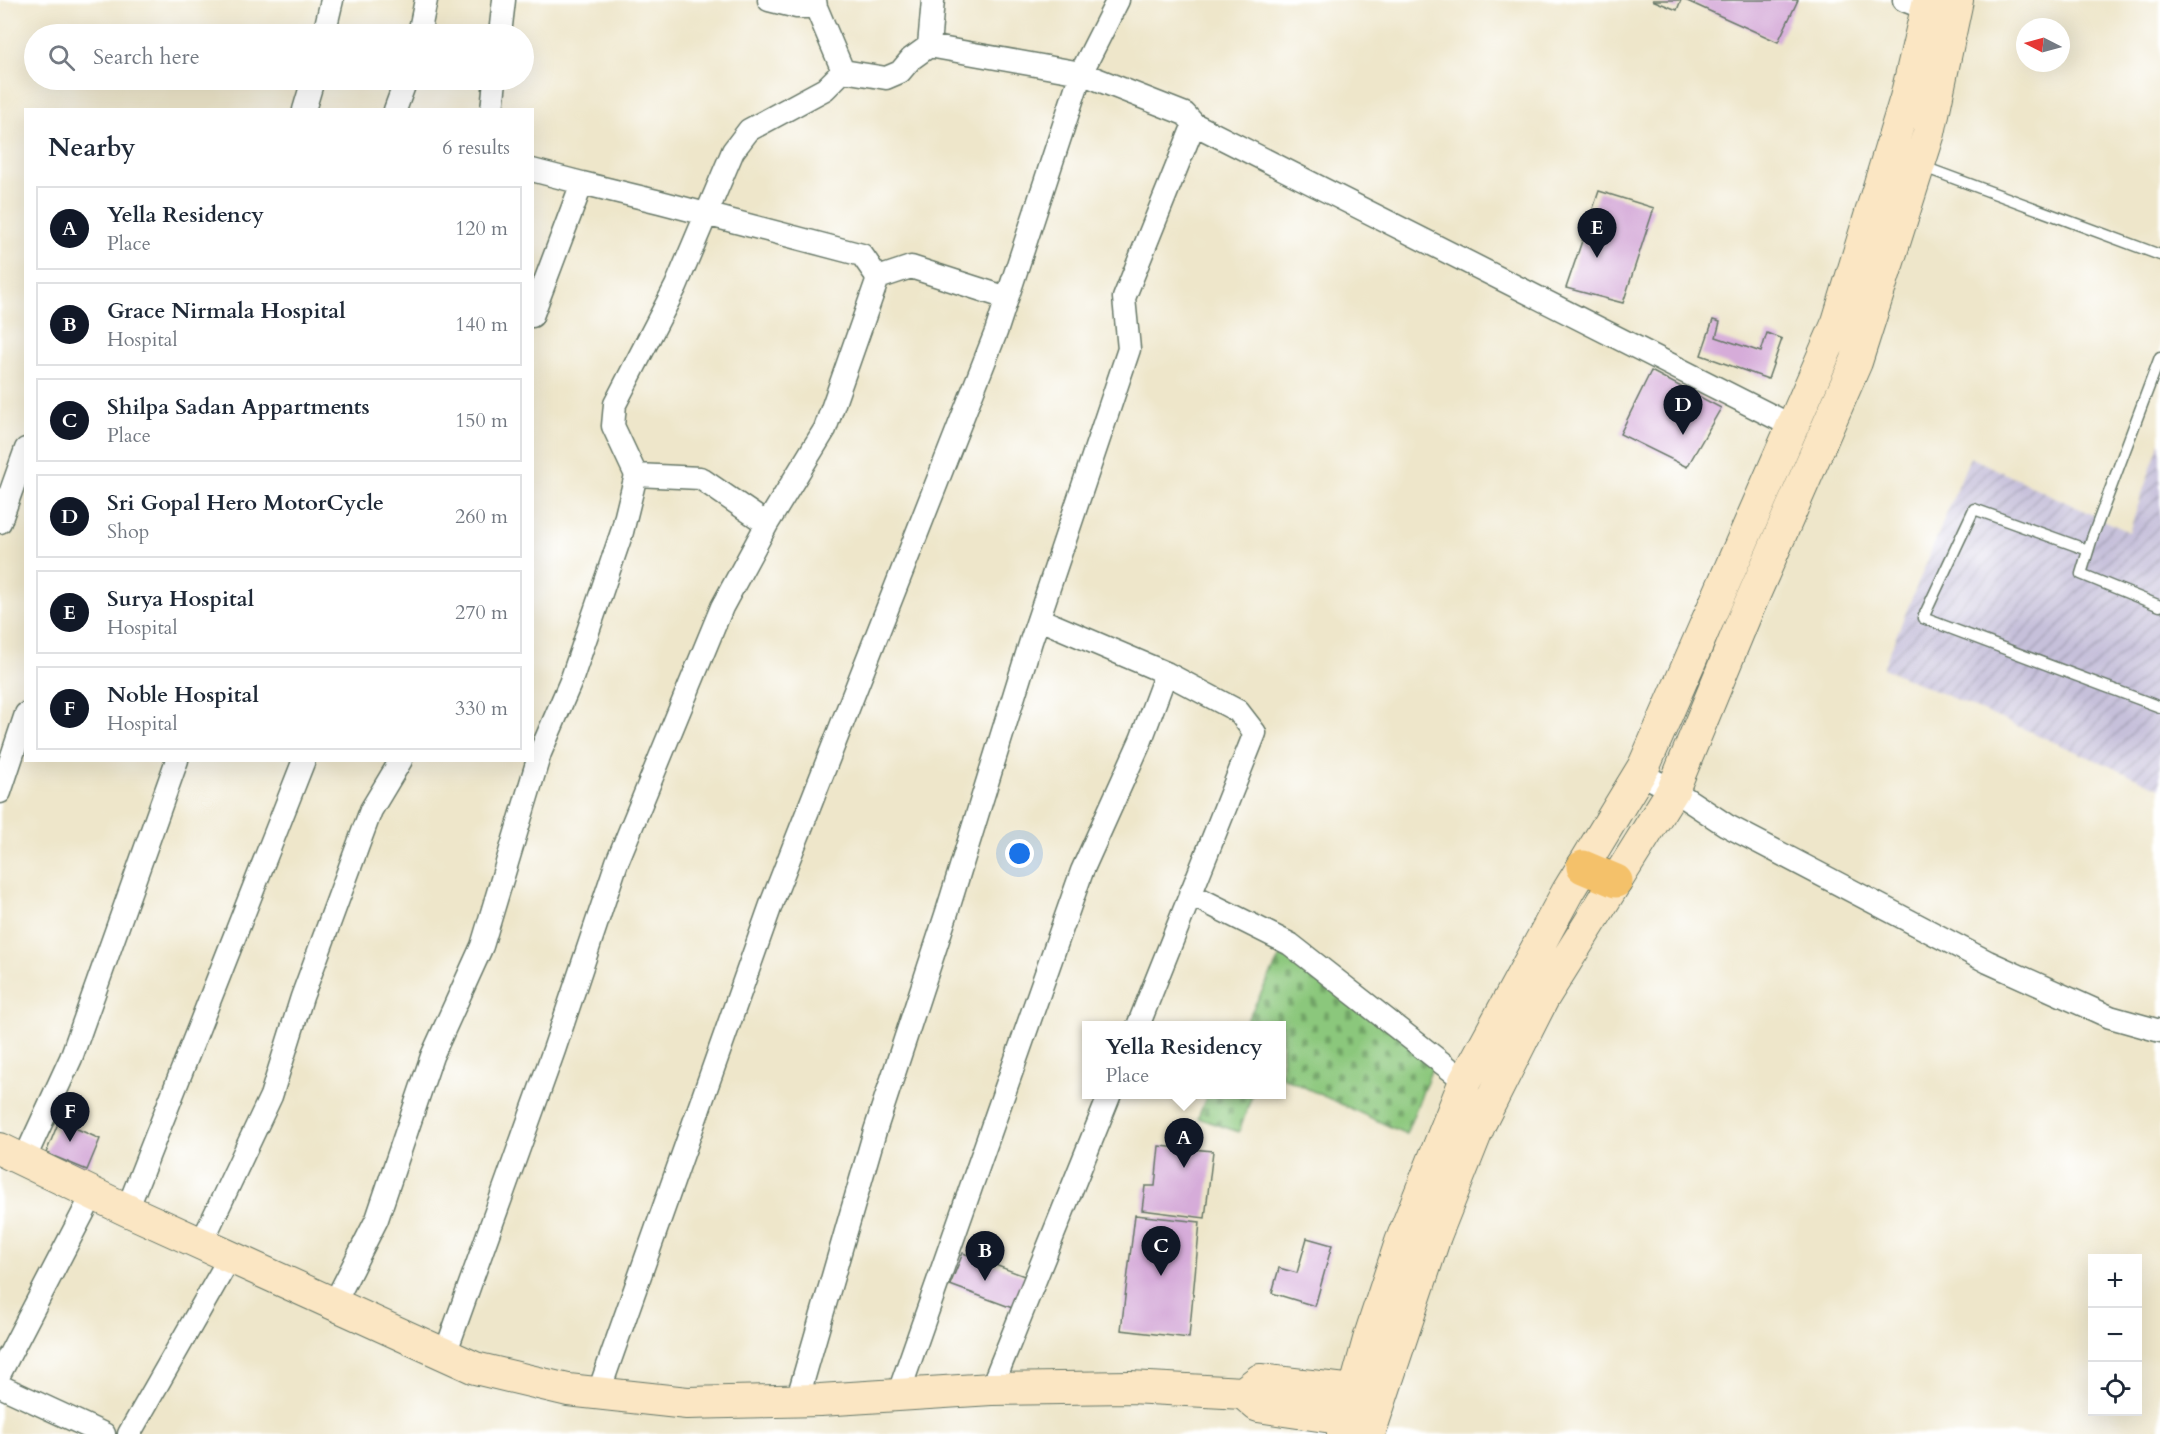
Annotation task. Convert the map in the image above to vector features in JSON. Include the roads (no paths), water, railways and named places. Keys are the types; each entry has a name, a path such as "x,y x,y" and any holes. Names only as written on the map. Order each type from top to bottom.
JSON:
{"main road":[{"path":"1353,1419 1370,1336 1401,1242 1465,1081 1583,867 1639,773 1838,322 1904,160 1929,133 1957,0"},
{"path":"1353,1419 1435,1236 1480,1123 1543,998 1672,790 1856,362 1904,160 1906,98 1920,3"},
{"path":"1583,867 1616,881"},
{"path":"12,1155 127,1210 475,1368 568,1390 687,1403 797,1401 991,1389 1130,1387 1243,1393 1258,1406 1353,1419"}],"street":[{"path":"326,24 332,0"},
{"path":"421,24 426,0"},
{"path":"501,24 504,0"},
{"path":"769,0 797,7 816,3 843,71"},
{"path":"843,71 886,78 900,72 911,59 928,46 933,0"},
{"path":"598,1394 772,902 948,458 1006,298 1081,73 1118,0"},
{"path":"928,46 1081,73 1185,114 1194,124 1792,426"},
{"path":"334,1304 376,1219 432,1056 482,946 540,753 571,681 622,532 636,476 613,426 615,404 676,286 733,151 749,130 825,89 843,71"},
{"path":"305,108 310,90"},
{"path":"396,108 402,90"},
{"path":"492,108 494,90"},
{"path":"797,1401 875,1131 1039,619 1129,350 1124,298 1194,124"},
{"path":"534,171 862,255 878,278"},
{"path":"534,311 582,183"},
{"path":"878,278 911,267 1006,298"},
{"path":"445,1354 554,1050 617,862 722,607 767,524 825,429 878,278"},
{"path":"0,522 24,455"},
{"path":"636,476 700,478 767,524"},
{"path":"1039,619 1166,673 1238,711 1255,733 1140,1021"},
{"path":"898,1395 1082,871 1141,740 1166,673"},
{"path":"0,792 24,720"},
{"path":"12,1155 71,1058 176,762"},
{"path":"127,1210 303,762"},
{"path":"201,1244 272,1096 302,997 371,810 400,762"},
{"path":"1639,773 1672,790 1726,825 1988,962 2110,1017 2160,1030"},
{"path":"1190,894 1290,944 1465,1081"},
{"path":"991,1389 1108,1099"},
{"path":"0,1373 93,1194"},
{"path":"129,1434 230,1257"},
{"path":"0,1386 104,1434"}],"lane":[{"path":"1904,160 2160,255"},
{"path":"2160,357 2081,574 2160,606"},
{"path":"2088,550 1974,509 1923,618 2160,707"}],"place":[{"name":"Surya Hospital","path":"1597,258"},
{"name":"Sri Gopal Hero MotorCycle","path":"1683,435"},
{"name":"Noble Hospital","path":"70,1142"},
{"name":"Yella Residency","path":"1184,1168"},
{"name":"Shilpa Sadan Appartments","path":"1161,1276"},
{"name":"Grace Nirmala Hospital","path":"985,1281"}]}
